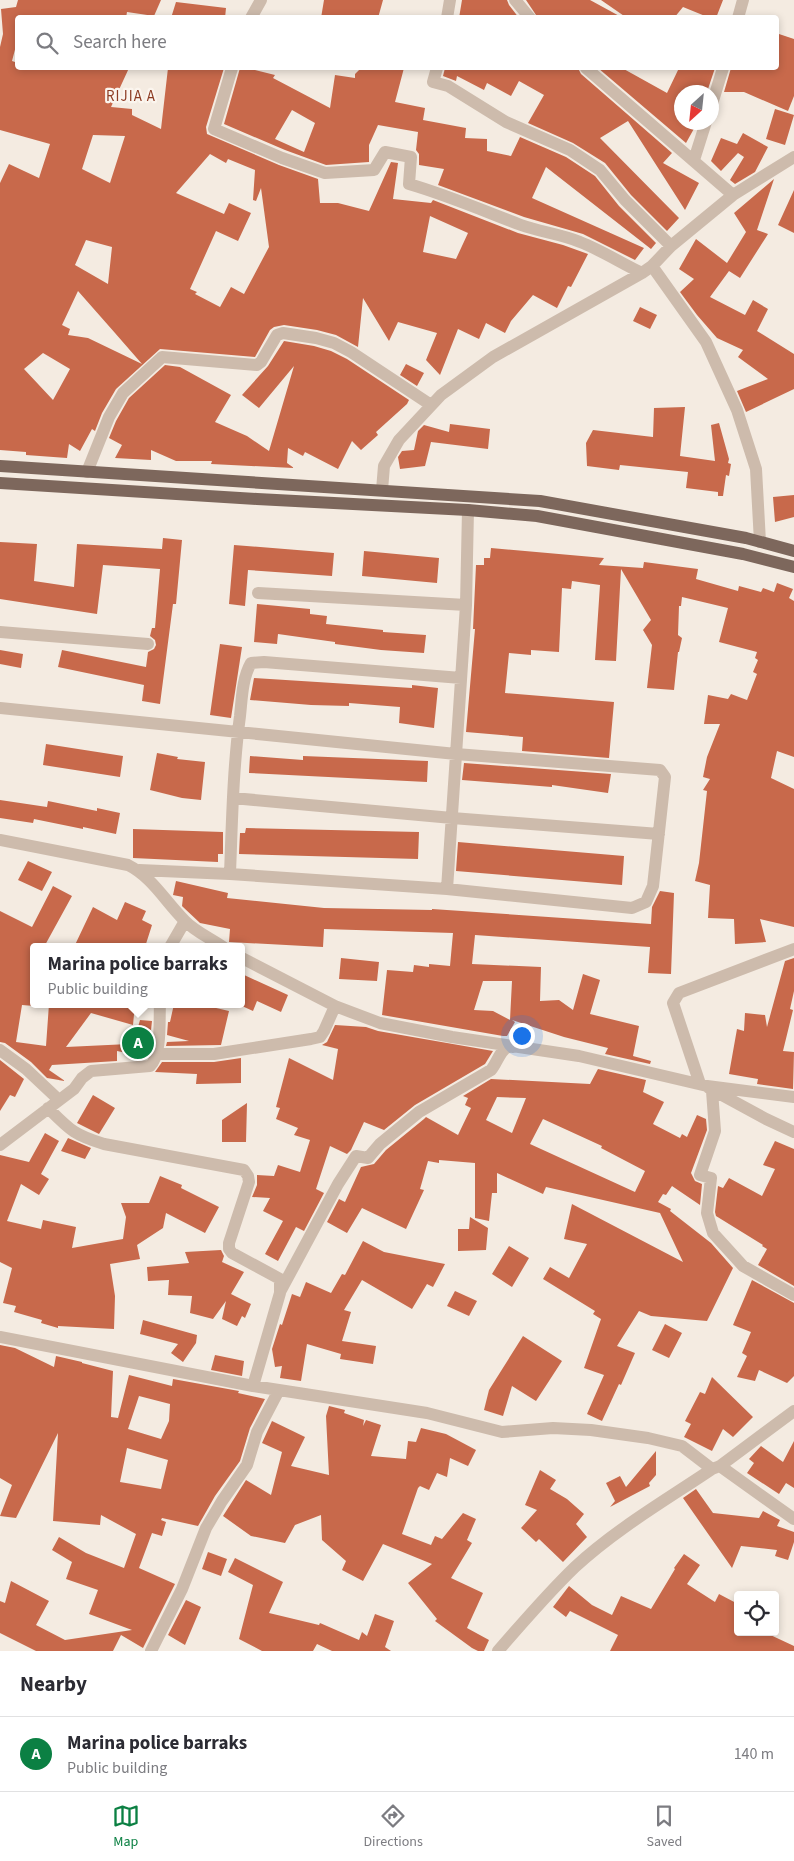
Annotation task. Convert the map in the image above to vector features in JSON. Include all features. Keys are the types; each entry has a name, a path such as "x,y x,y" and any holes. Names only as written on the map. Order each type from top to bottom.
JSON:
{"main road":[{"path":"0,466 540,501 760,542 794,551"},
{"path":"0,482 257,499 468,510 537,516 743,554 794,568"}],"street":[{"path":"253,15 261,0"},
{"path":"448,15 450,0"},
{"path":"515,0 528,15"},
{"path":"739,15 743,0"},
{"path":"231,70 214,129 282,158 325,173 374,170 385,152 411,157 409,184 431,190 521,225 580,242 647,270 706,342 737,410 756,469 760,542"},
{"path":"436,70 433,82 448,86 506,122 570,150 600,170 625,200 671,246"},
{"path":"588,70 733,195"},
{"path":"718,85 722,70"},
{"path":"694,160 703,130"},
{"path":"382,490 384,466 399,440 431,405 464,376 493,357 647,270 671,246 733,195 794,156"},
{"path":"87,472 109,417 124,391 160,358 257,365 261,362 277,335 283,333 334,343 351,352 431,405"},
{"path":"447,889 466,605 468,510"},
{"path":"258,594 466,605"},
{"path":"0,632 148,644"},
{"path":"230,874 238,732 245,674 251,663 264,662 461,678"},
{"path":"0,708 456,754 660,770 665,777 653,886 646,902 632,908 447,889 230,874 139,870"},
{"path":"233,798 659,834"},
{"path":"0,841 128,864 147,877 185,921 217,943"},
{"path":"172,943 185,921"},
{"path":"794,949 679,993 673,1003 706,1087 716,1131 700,1175 711,1178 707,1213 713,1233 743,1266 794,1295"},
{"path":"245,960 335,1006 380,1023 452,1037 579,1056 706,1087 794,1097"},
{"path":"157,1054 214,1054 320,1037 335,1006"},
{"path":"0,1145 74,1089 82,1078 91,1071 150,1066 157,1054 160,1008"},
{"path":"253,1386 280,1293 338,1184 356,1156 368,1158 380,1144 419,1112 491,1070 498,1062 503,1049 508,1046 528,1048"},
{"path":"0,1050 26,1069 54,1104 70,1130 85,1138 104,1144 244,1170 249,1182 229,1249 232,1254 280,1279 280,1293"},
{"path":"706,1087 794,1132"},
{"path":"0,1337 253,1386 427,1413 502,1432 553,1428 582,1429 648,1438 682,1446 794,1519"},
{"path":"151,1651 182,1589 206,1528 247,1465 257,1432 279,1390"},
{"path":"498,1651 576,1566 613,1535 716,1468 794,1411"}],"building":[{"path":"18,0 161,0 154,15 127,12 126,15 15,15 15,50 12,61 15,62 15,70 128,70 111,107 132,109 132,115 161,129 168,70 223,70 206,127 207,134 279,165 318,179 320,203 338,203 369,211 391,162 398,163 393,199 431,203 433,200 518,233 588,254 571,287 568,286 557,308 533,295 511,321 505,333 486,323 479,339 458,329 440,375 426,360 437,333 398,322 389,341 363,298 358,347 336,335 284,325 270,330 255,357 160,349 116,389 102,413 95,431 92,429 80,451 69,444 67,458 26,455 26,452 0,450 0,183 9,164 39,178 50,144 0,130 0,47 3,34 1,9 16,7","holes":["93,135 125,136 110,183 82,169","210,154 226,163 228,159 255,170 253,200 256,201 261,188 269,247 244,294 231,287 220,307 195,294 197,292 190,289 216,231 238,241 251,213 229,203 224,214 176,193","430,216 468,233 456,259 423,252","86,240 112,247 108,284 75,265","78,291 142,364 88,338 68,335 70,329 62,325","43,353 70,369 53,400 24,369"]},
{"path":"324,0 383,0 379,15 322,15"},
{"path":"462,0 507,0 517,15 460,15"},
{"path":"526,0 590,0 618,15 536,15"},
{"path":"601,0 723,0 717,15 703,15 683,7 676,15 623,15"},
{"path":"176,2 226,8 225,15 172,15"},
{"path":"779,34 794,39 794,96 788,111 744,92 724,92 730,70 779,70"},
{"path":"239,70 255,70 275,75 273,78 330,108 335,75 355,78 355,74 359,70 403,70 395,102 425,108 423,120 466,128 465,138 487,139 487,151 511,156 520,137 566,157 595,176 619,206 656,243 651,249 546,167 532,198 644,248 635,260 583,234 524,217 438,185 444,169 419,165 419,154 416,150 418,132 378,125 369,145 369,162 326,165 224,124","holes":["292,110 315,123 304,152 275,139"]},
{"path":"444,70 579,70 581,74 672,153 663,163 699,183 685,210 628,121 600,138 679,218 667,231 631,195 605,163 573,143 528,123 544,95 519,81 511,96 487,83 484,90 457,76 456,81 443,76"},
{"path":"600,70 626,70 667,93 678,70 714,70 709,85 674,85 674,130 693,130 686,143"},
{"path":"775,109 794,115 785,145 766,139"},
{"path":"743,133 768,147 755,172 735,184 730,180 744,157 738,153 721,171 711,161 721,138 737,144"},
{"path":"774,179 757,230 768,234 740,278 729,271 710,297 745,315 753,300 768,309 757,331 794,354 794,389 746,412 737,391 768,379 738,357 743,350 717,338 697,315 680,292 694,279 679,269 696,239 727,263 746,232 734,213"},
{"path":"794,190 794,233 778,225"},
{"path":"640,307 657,315 650,329 633,321"},
{"path":"284,341 331,351 347,359 409,400 376,432 378,435 361,450 352,441 338,469 305,452 303,456 288,448 287,463 294,468 211,464 212,461 176,461 151,450 151,460 115,458 122,445 109,438 116,421 129,398 165,365 180,367 231,395 215,422 247,436 269,451 294,366 259,408 242,395 268,366"},
{"path":"406,364 424,373 417,386 400,375"},
{"path":"685,407 680,456 715,461 711,425 719,423 729,459 728,463 731,464 729,476 726,475 723,496 718,496 718,492 686,488 688,472 620,465 619,470 587,466 586,443 593,430 653,437 654,408"},
{"path":"450,424 490,429 488,449 431,442 425,466 400,469 398,457 402,451 414,450 418,431 424,425 449,432"},
{"path":"794,495 794,517 775,522 773,497"},
{"path":"163,538 182,540 176,604 173,604 160,704 142,701 144,685 58,667 62,650 146,667 148,652 154,649 156,645 155,640 150,636 152,628 155,628 160,569 103,565 97,614 0,599 0,542 37,544 34,581 74,587 77,544 162,549"},
{"path":"234,545 334,553 332,576 248,570 245,606 229,604"},
{"path":"491,548 604,558 599,565 643,568 644,562 698,569 696,579 738,591 739,586 761,592 763,588 774,592 777,583 793,589 789,598 794,601 794,757 777,751 771,778 794,789 794,927 760,919 766,942 735,944 734,919 708,918 710,885 695,881 699,863 707,791 703,790 710,779 703,777 707,757 720,724 704,724 708,695 728,699 731,694 747,700 757,674 753,672 758,660 755,658 757,652 719,642 728,608 682,597 681,606 679,606 678,635 682,638 678,652 674,690 647,688 652,645 643,630 651,620 621,569 616,661 595,660 600,585 572,581 571,589 562,588 559,652 531,650 531,655 509,653 505,693 614,702 609,758 522,751 523,737 466,732 475,629 473,629 476,565 484,565 484,558 490,558"},
{"path":"364,551 439,558 437,583 362,576"},
{"path":"257,604 310,609 310,614 327,616 326,624 383,630 383,632 426,635 424,653 381,650 278,634 277,644 254,642"},
{"path":"220,644 242,647 231,718 210,715"},
{"path":"0,650 23,654 21,668 0,664"},
{"path":"254,678 412,688 412,685 438,688 434,728 399,723 400,707 349,703 349,706 311,705 250,700"},
{"path":"46,744 123,756 120,777 43,765"},
{"path":"157,753 178,757 177,759 205,762 201,800 182,798 150,790"},
{"path":"250,756 303,760 303,756 428,761 427,782 249,773"},
{"path":"464,763 611,774 608,793 552,785 552,787 462,780"},
{"path":"0,800 47,807 48,801 97,811 97,808 120,813 116,834 34,819 33,823 0,818"},
{"path":"246,828 419,832 418,859 239,854 240,833 245,833"},
{"path":"133,829 223,832 223,854 218,854 218,862 133,858"},
{"path":"458,842 624,856 622,885 456,871"},
{"path":"28,861 52,872 42,891 18,880"},
{"path":"176,881 228,893 227,898 324,908 432,909 651,924 652,907 660,891 674,893 671,974 648,973 650,947 475,935 472,964 541,967 540,1001 559,1000 573,1010 583,974 600,980 590,1014 639,1026 633,1056 651,1061 650,1064 605,1054 608,1048 564,1037 512,1020 515,1022 507,1036 503,1036 382,1015 387,970 413,972 414,965 429,967 429,964 450,966 453,933 324,929 323,947 229,942 230,929 200,923 182,906 183,897 173,895","holes":["483,981 512,981 510,1020 493,1011 474,1010"]},
{"path":"53,886 72,896 46,943 30,943 30,1006 22,1005 16,1042 46,1046 49,1008 135,1008 133,1025 91,1013 66,1047 150,1043 147,1057 117,1051 117,1061 52,1065 49,1070 65,1081 47,1078 31,1062 5,1043 0,1042 0,911 32,927"},
{"path":"125,902 146,911 142,920 152,925 146,943 76,943 93,907 117,920"},
{"path":"341,958 379,962 377,981 339,979"},
{"path":"794,958 794,991 790,1009 793,1010 783,1051 794,1052 793,1089 757,1084 758,1079 729,1074 737,1029 744,1031 745,1013 765,1015 767,1027 785,961"},
{"path":"245,975 288,995 281,1012 257,1001 253,1011 245,1007"},
{"path":"173,1008 216,1008 229,1011 221,1045 166,1046 167,1042 189,1041 167,1035 168,1022 170,1022"},
{"path":"140,1020 152,1021 151,1030 138,1027"},
{"path":"335,1025 366,1027 378,1031 493,1051 485,1064 415,1105 384,1130 364,1122 351,1150 347,1154 330,1146 316,1189 324,1193 304,1231 296,1227 278,1261 265,1254 283,1221 263,1211 270,1198 252,1197 257,1185 257,1175 274,1176 278,1165 300,1172 310,1140 294,1135 298,1128 276,1119 280,1108 276,1107 289,1058 333,1080 338,1049 322,1045 327,1042"},
{"path":"241,1058 241,1083 196,1084 197,1074 155,1072 162,1062 214,1062"},
{"path":"0,1060 24,1079 15,1097 10,1095 0,1111"},
{"path":"598,1069 646,1080 643,1092 664,1102 653,1124 680,1138 682,1134 687,1137 697,1115 706,1119 707,1130 691,1173 695,1181 702,1184 700,1205 672,1186 666,1195 663,1194 658,1202 671,1209 670,1211 711,1243 733,1268 707,1321 651,1316 639,1311 617,1346 635,1353 602,1421 587,1414 604,1375 584,1368 601,1319 593,1314 595,1311 543,1279 550,1267 569,1278 587,1244 564,1239 572,1204 683,1262 660,1213 546,1187 543,1194 497,1173 497,1193 492,1193 489,1221 475,1218 475,1163 439,1160 439,1163 428,1161 420,1189 424,1190 406,1229 362,1208 347,1233 327,1222 339,1199 345,1202 361,1167 374,1164 386,1150 426,1117 458,1135 471,1108 465,1105 468,1098 463,1096 491,1079 590,1084","holes":["497,1097 526,1098 512,1133 486,1120","543,1119 602,1146 601,1148 645,1171 635,1192 530,1144"]},
{"path":"93,1095 115,1108 99,1134 77,1123"},
{"path":"247,1103 246,1142 222,1142 222,1120"},
{"path":"45,1133 59,1141 41,1174 49,1179 39,1195 21,1184 7,1221 41,1229 43,1220 76,1227 72,1248 123,1239 126,1217 121,1203 149,1203 160,1176 182,1185 181,1188 219,1207 205,1233 166,1213 163,1228 137,1245 140,1259 110,1264 115,1296 114,1329 58,1326 58,1328 41,1323 42,1320 14,1312 16,1306 3,1303 12,1268 0,1262 0,1155 29,1162"},
{"path":"68,1138 91,1148 85,1159 61,1151"},
{"path":"775,1141 794,1149 794,1286 758,1265 767,1249 716,1216 715,1212 718,1186 723,1188 729,1178 762,1196 775,1169 763,1165"},
{"path":"470,1217 488,1228 486,1250 458,1251 458,1229 469,1229"},
{"path":"363,1241 384,1252 445,1264 433,1287 427,1284 412,1309 362,1280 344,1310 351,1312 342,1341 376,1346 373,1364 340,1359 341,1354 307,1344 301,1381 280,1378 282,1366 275,1367 272,1349 292,1294 300,1297 306,1282 331,1293 342,1274 345,1275"},
{"path":"509,1246 529,1258 512,1287 492,1274"},
{"path":"221,1250 224,1256 222,1262 244,1272 231,1294 251,1304 245,1318 242,1316 237,1326 222,1319 226,1301 213,1319 190,1313 192,1296 168,1295 169,1280 148,1281 147,1267 189,1263 185,1252"},
{"path":"752,1280 794,1303 794,1376 787,1383 759,1370 755,1381 737,1377 747,1356 742,1353 751,1332 733,1325"},
{"path":"455,1291 477,1301 469,1316 447,1306"},
{"path":"143,1320 197,1335 196,1343 183,1362 171,1353 178,1344 140,1334"},
{"path":"665,1324 682,1333 669,1358 652,1350"},
{"path":"523,1336 562,1361 536,1401 512,1386 503,1416 484,1410 489,1390"},
{"path":"0,1345 15,1348 54,1367 56,1356 113,1371 111,1417 118,1418 129,1375 172,1386 173,1379 239,1391 238,1393 265,1399 250,1428 240,1461 215,1496 198,1526 162,1518 161,1520 166,1522 162,1536 152,1533 139,1568 175,1584 143,1648 121,1635 113,1651 36,1651 0,1633 0,1601 5,1603 11,1581 49,1601 36,1625 65,1640 132,1630 89,1614 98,1590 66,1579 72,1562 52,1550 59,1537 86,1553 124,1568 136,1534 101,1515 100,1525 53,1521 58,1433 16,1518 0,1516 12,1485 0,1478","holes":["139,1396 170,1404 169,1421 161,1439 128,1429","127,1448 168,1460 161,1489 120,1482"]},
{"path":"215,1355 244,1361 242,1376 211,1370"},
{"path":"712,1377 753,1417 733,1437 723,1429 712,1451 684,1437 691,1424 685,1421 700,1392 705,1394"},
{"path":"329,1406 345,1410 344,1413 364,1420 363,1426 366,1420 381,1425 371,1456 406,1459 408,1441 416,1442 421,1428 446,1434 476,1450 468,1466 450,1458 447,1477 437,1473 429,1490 420,1486 418,1488 402,1534 431,1545 435,1536 442,1539 463,1513 476,1519 467,1540 472,1543 451,1578 483,1593 467,1628 489,1640 484,1651 472,1648 435,1621 437,1619 408,1583 432,1564 383,1544 363,1581 342,1570 346,1561 322,1540 321,1515 295,1525 285,1543 251,1536 223,1516 246,1480 271,1495 282,1452 262,1443 272,1421 305,1437 291,1466 329,1475 326,1416"},
{"path":"794,1441 794,1488 786,1483 779,1494 747,1473 754,1463 749,1459 761,1446 783,1462"},
{"path":"656,1451 656,1475 649,1483 650,1486 610,1507 615,1501 606,1483 620,1476 626,1487"},
{"path":"540,1470 556,1480 550,1489 567,1499 584,1514 576,1524 587,1537 563,1562 539,1539 536,1542 521,1528 537,1510 525,1505"},
{"path":"696,1489 713,1513 759,1518 763,1511 780,1520 777,1526 794,1532 794,1542 788,1560 775,1556 777,1550 741,1546 732,1568 683,1498"},
{"path":"208,1552 227,1559 221,1576 202,1569"},
{"path":"684,1554 700,1565 687,1584 715,1602 719,1594 734,1602 734,1636 773,1636 794,1646 794,1651 610,1651 618,1635 570,1611 566,1617 553,1607 569,1586 592,1605 612,1615 621,1596 651,1609"},
{"path":"235,1558 283,1582 269,1613 319,1625 320,1623 359,1640 362,1632 367,1636 375,1614 394,1621 385,1647 391,1651 332,1651 317,1644 313,1651 262,1651 239,1639 253,1585 228,1572"},
{"path":"186,1600 201,1607 185,1645 168,1635"}],"place":[{"name":"Marina police barraks","path":"138,1043"}],"district":[{"name":"RIJIA A","path":"131,96"}]}
